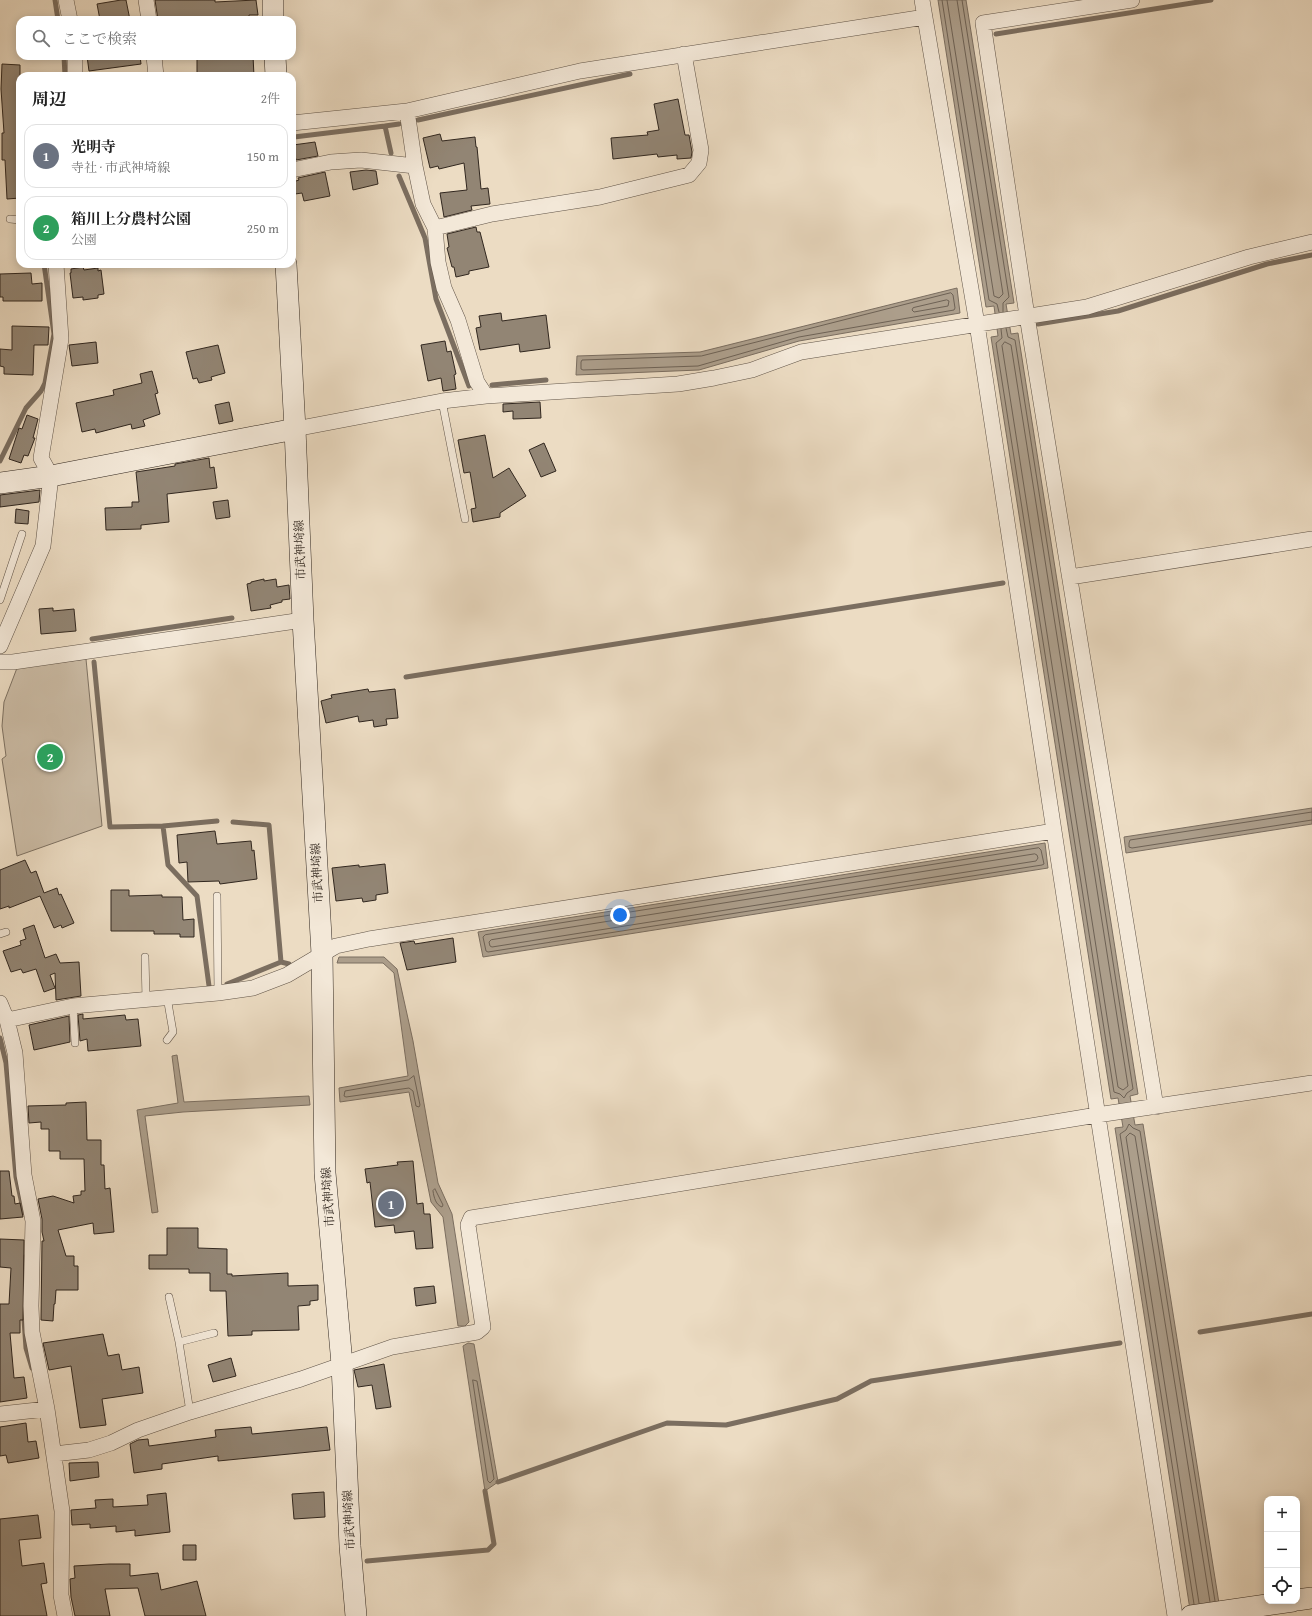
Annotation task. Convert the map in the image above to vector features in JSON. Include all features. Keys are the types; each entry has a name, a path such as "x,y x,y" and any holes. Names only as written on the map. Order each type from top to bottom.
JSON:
{"main road":[{"path":"273,0 274,16"},
{"path":"275,60 276,72"},
{"name":"市武神埼線","path":"286,268 303,620 322,954 325,1173 342,1364 350,1546 356,1616"},
{"path":"0,484 51,476 295,430"},
{"path":"1300,1600 1312,1598"},
{"path":"1191,1616 1270,1604"}],"street":[{"path":"66,0 69,16"},
{"path":"146,0 148,16"},
{"path":"922,0 977,324 1175,1616"},
{"path":"1132,0 982,23 1027,316 1156,1107"},
{"path":"296,123 407,111 490,90 580,71 925,17"},
{"path":"435,228 492,214 600,197 689,175 699,163 701,150 684,54"},
{"path":"75,60 75,72"},
{"path":"154,60 156,72"},
{"path":"407,111 415,166 423,204 435,228 438,262 444,288 458,320 477,382 486,396"},
{"path":"296,169 331,162 361,160 415,166"},
{"path":"295,430 442,401 486,396 678,384 752,370 801,352 1087,307 1248,257 1312,242"},
{"path":"0,646 44,546 51,476 41,458 61,339 56,268"},
{"path":"1070,577 1312,539"},
{"path":"0,662 20,661 303,620"},
{"path":"7,1020 73,1006 218,993 253,988 287,975 310,963 336,946 369,939 1054,830"},
{"path":"0,1002 7,1020 15,1053 24,1174 33,1221 31,1306 32,1332 40,1409 54,1454 62,1511 61,1595 65,1616"},
{"path":"54,1454 89,1450 111,1443 138,1430 190,1412 301,1379 392,1348 477,1332 483,1327 468,1225 471,1218 1098,1115 1312,1083"},
{"path":"0,1414 40,1409"}],"lane":[{"path":"10,219 16,220"},
{"path":"442,401 465,519"},
{"path":"0,600 22,534"},
{"path":"217,896 218,993"},
{"path":"145,957 146,999"},
{"path":"167,997 173,1032 167,1040"},
{"path":"73,1006 75,1043"},
{"path":"169,1297 179,1342 190,1412"},
{"path":"179,1342 214,1333"}],"shaded area":[{"path":"86,659 102,826 17,856 2,759 6,756 2,726 4,702 17,668"}],"water":[{"path":"938,0 966,0 1014,303 1006,304 1011,334 1018,333 1138,1094 1130,1096 1135,1125 1143,1124 1221,1616 1191,1616 1115,1128 1123,1127 1118,1098 1111,1099 991,337 998,336 994,306 986,307"},
{"path":"957,288 960,313 799,341 699,370 576,375 577,356 700,352"},
{"path":"1312,808 1312,824 1126,853 1124,837"},
{"path":"1045,843 1048,868 483,957 478,932"},
{"path":"339,957 384,957 397,969 413,1041 438,1183 452,1214 469,1322 465,1326 458,1326 443,1217 431,1202 409,1092 340,1102 339,1088 408,1076 394,973 383,963 337,963"},
{"path":"177,1055 184,1102 309,1096 310,1105 183,1112 145,1116 158,1212 152,1213 137,1110 178,1103 172,1056"},
{"path":"468,1343 474,1344 498,1482 485,1491 463,1346"}],"building":[{"path":"126,0 129,16 99,16 97,4"},
{"path":"155,0 215,0 215,2 256,0 258,15 249,16 157,16"},
{"path":"88,60 140,60 141,64 89,71"},
{"path":"197,60 253,60 254,72 197,72"},
{"path":"2,64 20,65 20,72 16,72 16,198 7,199 5,160 2,160 2,133 4,133 1,89"},
{"path":"678,99 685,135 689,135 692,152 691,158 677,159 677,155 658,157 657,154 613,159 611,138 648,135 647,132 659,130 654,104"},
{"path":"440,134 442,141 475,137 481,189 488,188 490,204 471,206 472,210 444,217 440,193 467,190 464,163 439,169 438,166 430,168 423,138"},
{"path":"315,142 318,156 296,160 296,145"},
{"path":"366,170 376,171 378,184 353,190 350,172"},
{"path":"325,172 330,196 304,201 302,193 296,194 296,181 299,180 298,178"},
{"path":"476,227 477,232 480,232 489,267 469,271 469,274 456,277 447,248 449,247 447,234"},
{"path":"83,268 84,270 98,268 98,271 101,270 104,294 98,295 98,298 83,300 83,297 73,298 70,273 71,269"},
{"path":"31,273 32,284 42,283 42,301 3,301 3,297 0,297 0,274"},
{"path":"501,313 502,321 546,315 550,348 520,352 519,344 480,350 476,328 481,327 479,316"},
{"path":"12,326 49,327 48,345 34,345 33,375 4,374 4,367 0,366 0,349 12,350"},
{"path":"445,341 447,352 451,351 456,374 454,375 456,389 443,391 441,378 428,381 421,345"},
{"path":"96,342 98,363 72,366 69,345"},
{"path":"218,345 225,373 211,377 212,380 199,383 197,378 193,379 186,352"},
{"path":"152,371 158,393 155,394 160,414 143,420 145,426 132,429 131,424 96,433 95,429 82,432 76,403 114,395 113,390 142,383 140,374"},
{"path":"229,402 233,421 219,424 215,405"},
{"path":"540,402 541,418 513,419 513,411 503,412 503,404"},
{"path":"27,415 38,419 33,438 35,438 28,456 24,455 21,463 9,459 19,428 22,429"},
{"path":"485,435 493,478 509,468 526,496 500,513 500,517 473,522 471,509 476,508 470,472 464,473 458,440"},
{"path":"544,443 556,471 541,477 529,450"},
{"path":"209,458 210,468 214,467 217,488 167,494 169,522 141,525 141,529 106,530 105,508 132,507 132,502 139,502 136,472 175,466 175,464"},
{"path":"40,490 39,502 0,507 0,495"},
{"path":"228,500 230,517 216,519 213,502"},
{"path":"16,509 29,511 28,524 15,523"},
{"path":"264,579 264,581 276,579 277,587 289,585 290,599 282,600 282,602 270,605 271,608 251,611 247,584"},
{"path":"53,608 53,611 74,609 76,631 41,634 39,609"},
{"path":"368,689 369,692 395,689 398,718 386,719 387,725 374,727 373,720 359,722 358,716 326,723 321,701 332,698 331,695"},
{"path":"215,831 217,844 251,841 252,851 254,850 257,879 220,884 219,881 188,882 187,862 179,863 177,835"},
{"path":"25,860 31,873 36,871 44,893 57,888 59,895 61,894 74,923 62,928 61,925 54,928 40,896 9,908 9,906 0,909 0,870"},
{"path":"385,864 388,893 376,895 376,900 363,902 362,898 336,901 332,868"},
{"path":"111,890 129,890 129,896 162,895 162,897 182,897 183,920 194,919 194,937 180,937 180,934 154,934 154,931 111,931"},
{"path":"34,925 45,958 56,954 60,963 79,962 81,996 56,1000 55,973 50,975 55,988 44,992 36,969 23,973 21,969 11,972 3,951 21,945 20,941 26,939 23,929"},
{"path":"453,938 456,962 407,970 400,943 414,941 415,944"},
{"path":"83,1014 83,1019 125,1015 126,1020 138,1019 141,1046 88,1051 87,1039 80,1041 78,1015"},
{"path":"69,1016 70,1042 34,1050 29,1025"},
{"path":"86,1102 87,1140 101,1140 101,1165 104,1165 105,1189 110,1188 114,1232 94,1234 93,1223 58,1230 66,1256 74,1256 74,1266 78,1266 78,1290 56,1290 53,1321 41,1320 42,1241 44,1241 38,1199 53,1196 74,1203 73,1196 81,1195 81,1191 85,1191 84,1159 60,1159 60,1151 49,1151 49,1129 41,1129 41,1122 29,1123 28,1106 66,1105 66,1103"},
{"path":"413,1161 417,1204 423,1203 424,1214 430,1214 433,1248 416,1249 414,1231 395,1233 394,1225 375,1227 370,1182 367,1183 365,1169 398,1165 397,1162"},
{"path":"0,1171 9,1171 12,1196 14,1196 15,1204 20,1203 23,1217 0,1219"},
{"path":"167,1228 198,1228 198,1248 227,1249 227,1274 232,1274 232,1276 288,1273 288,1286 318,1285 318,1300 310,1301 310,1305 298,1306 299,1330 252,1331 252,1335 228,1336 226,1291 210,1291 210,1273 189,1273 189,1269 149,1269 149,1255 167,1255"},
{"path":"0,1239 24,1240 23,1320 20,1320 20,1333 10,1333 14,1378 24,1377 27,1398 0,1402 0,1304 9,1304 11,1268 0,1267"},
{"path":"434,1286 436,1303 416,1306 414,1288"},
{"path":"103,1334 108,1356 119,1354 122,1370 139,1367 143,1393 102,1399 106,1425 80,1428 71,1366 49,1370 43,1343"},
{"path":"231,1358 236,1376 213,1382 208,1365"},
{"path":"384,1364 391,1407 376,1409 372,1385 358,1387 354,1370"},
{"path":"26,1423 28,1442 36,1441 39,1458 8,1463 6,1455 0,1456 0,1427"},
{"path":"251,1427 252,1434 327,1427 330,1450 218,1461 218,1456 162,1464 162,1469 134,1473 130,1444 138,1440 148,1439 149,1446 216,1437 215,1430"},
{"path":"98,1462 99,1477 70,1481 69,1463"},
{"path":"324,1492 325,1517 294,1519 292,1494"},
{"path":"166,1493 170,1532 135,1536 135,1530 116,1532 116,1526 90,1528 90,1524 72,1525 71,1510 96,1508 95,1500 113,1499 113,1507 148,1505 147,1495"},
{"path":"38,1515 41,1538 19,1540 22,1566 44,1563 47,1583 41,1584 47,1616 0,1616 0,1519"},
{"path":"183,1545 196,1545 196,1560 183,1560"},
{"path":"130,1564 130,1576 158,1573 161,1590 197,1581 206,1616 145,1616 138,1588 105,1589 110,1616 75,1616 71,1597 70,1579 75,1578 74,1566"}],"waterway":[{"path":"55,0 57,16"},
{"path":"996,34 1211,0"},
{"path":"64,60 65,72"},
{"path":"418,120 630,74"},
{"path":"385,126 399,124"},
{"path":"296,137 385,126 391,153"},
{"path":"399,176 425,238 436,299 469,386"},
{"path":"1038,324 1118,311 1267,264 1312,255"},
{"path":"0,461 26,408 41,391 45,383 54,334 45,268"},
{"path":"492,385 546,380"},
{"path":"406,677 1003,583"},
{"path":"92,639 232,618"},
{"path":"94,662 110,827 163,826 217,821"},
{"path":"233,822 269,825 281,962 289,964"},
{"path":"163,826 168,865 197,896 209,986"},
{"path":"227,984 281,962"},
{"path":"0,1038 6,1063 16,1177 24,1213"},
{"path":"23,1293 25,1257"},
{"path":"23,1305 26,1348 32,1368"},
{"path":"1200,1332 1312,1314"},
{"path":"498,1482 667,1423 726,1425 837,1399 871,1381 1120,1343"},
{"path":"367,1561 488,1550 494,1544 485,1491"}],"place":[{"name":"箱川上分農村公園","path":"50,757"},
{"name":"光明寺","path":"391,1204"}]}
